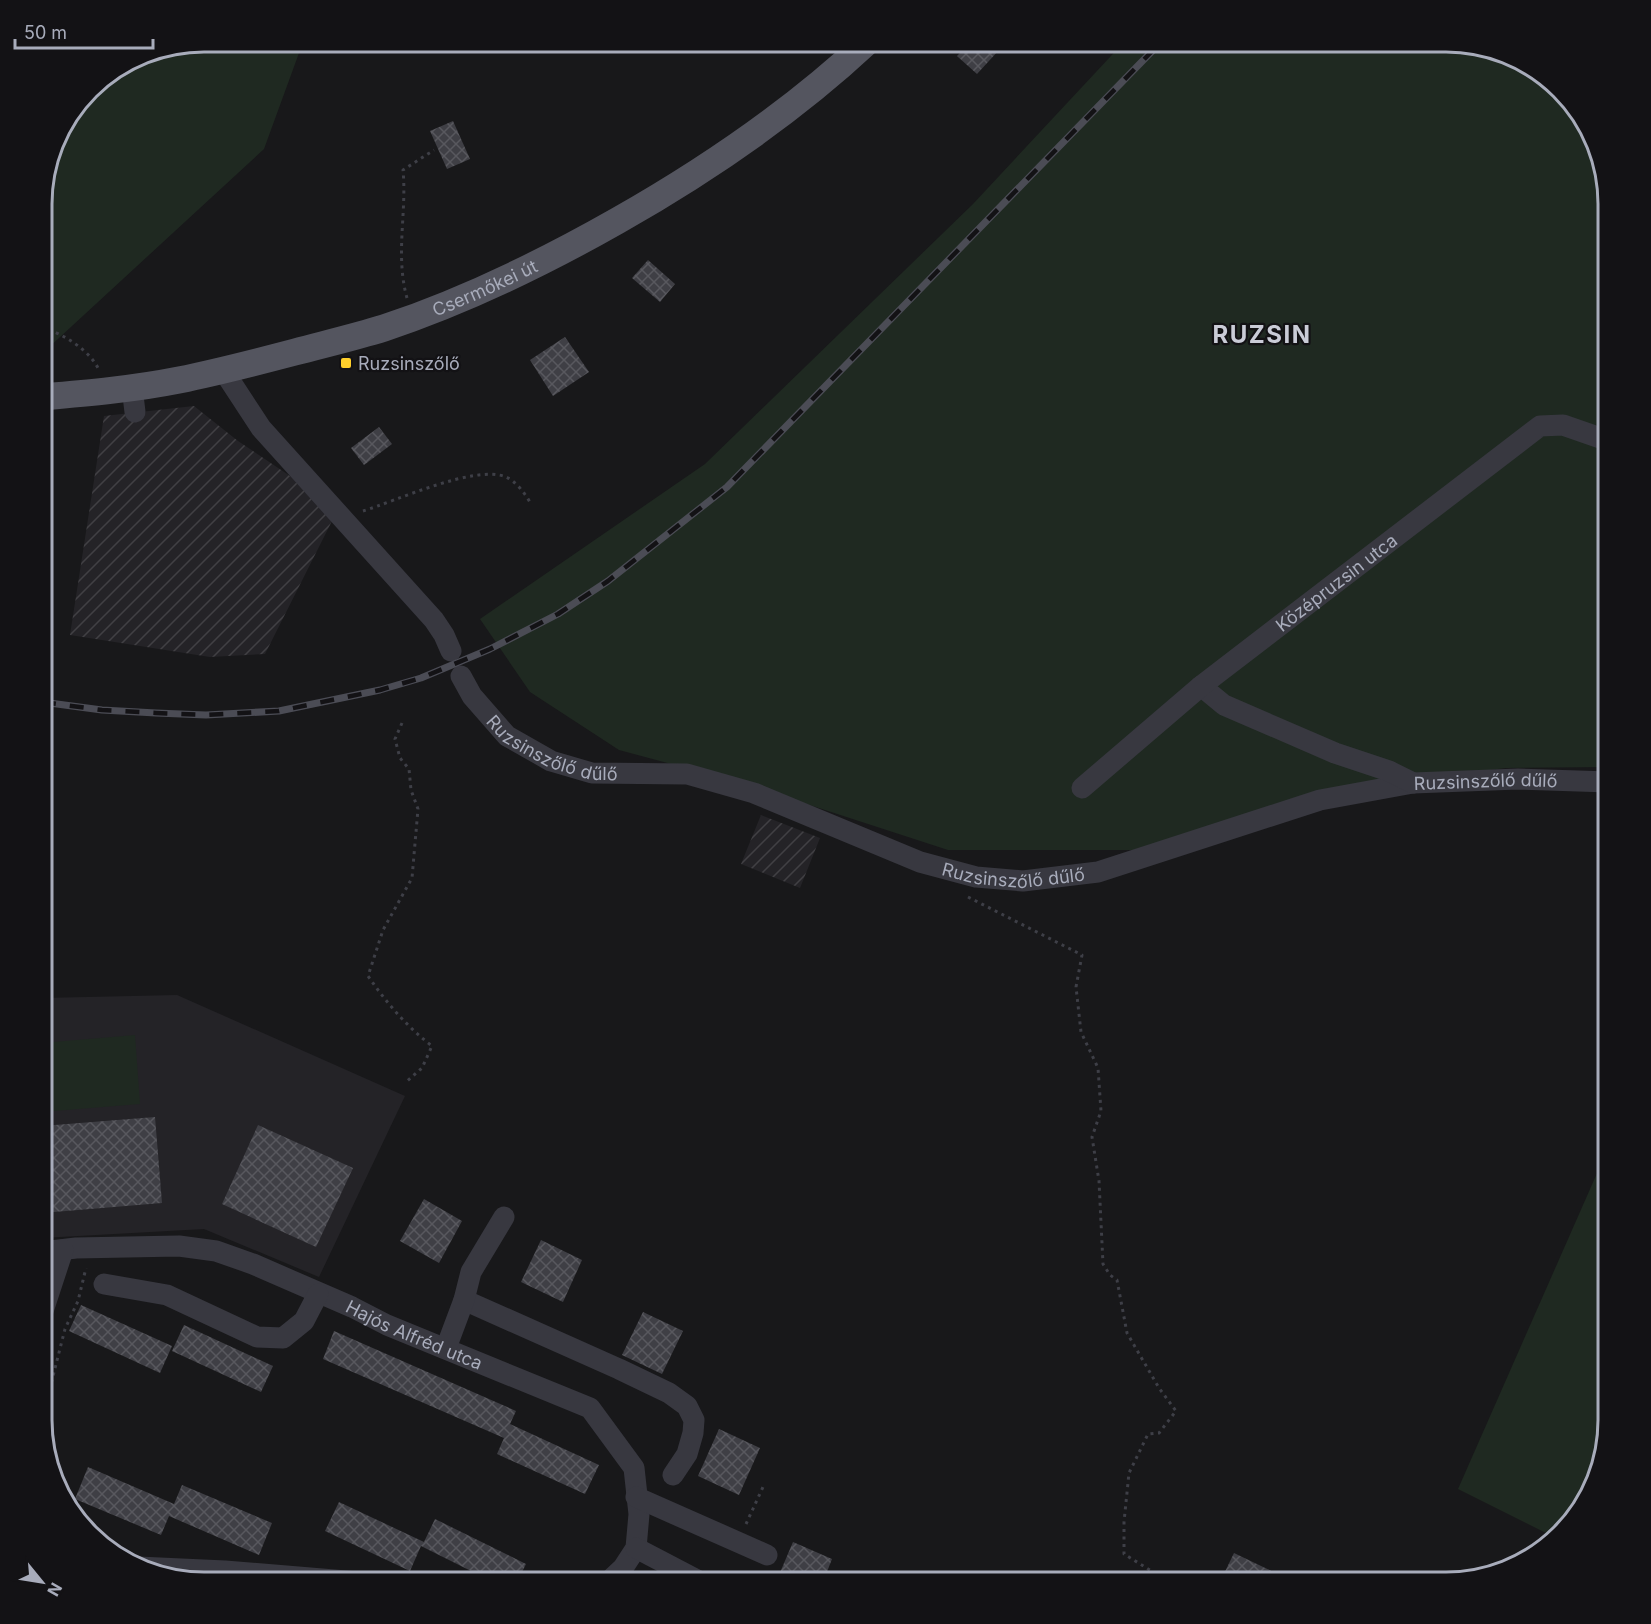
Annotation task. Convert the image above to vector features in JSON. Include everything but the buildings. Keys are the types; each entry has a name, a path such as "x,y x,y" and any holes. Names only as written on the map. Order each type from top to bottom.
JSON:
{"main road":[{"name":"Csermőkei út","path":"53,397 126,397 353,337 412,318 469,295 577,244 682,184 764,128 856,53"}],"street":[{"path":"223,370 261,428 435,620 451,651"},
{"name":"Középruzsin utca","path":"1082,788 1201,686 1540,426 1563,425 1598,437"},
{"name":"Ruzsinszőlő dűlő","path":"461,676 472,696 507,736 551,761 592,773 687,774 754,793 921,862 976,877 1023,881 1098,873 1320,800 1413,783 1518,779 1598,782"},
{"path":"1201,686 1224,705 1335,753 1389,771 1413,783"},
{"path":"446,1348 464,1300 471,1272 504,1218"},
{"name":"Hajós Alfréd utca","path":"52,1251 76,1248 179,1246 216,1251 253,1264 318,1294 590,1408 634,1468 639,1514 636,1548"},
{"path":"105,1284 167,1295 256,1337 283,1338 304,1321 318,1294"},
{"path":"464,1300 619,1369 669,1393 687,1406 694,1420 693,1433 687,1454 673,1475"},
{"path":"636,1497 767,1555"},
{"path":"619,1572 636,1548 681,1572"},
{"path":"174,1569 237,1572"}],"path":[{"path":"412,318 402,280 400,240 405,194 403,170 434,150"},
{"path":"53,331 92,356 126,397"},
{"path":"341,518 451,482 483,474 507,477 523,492 531,504"},
{"path":"402,723 396,739 400,758 409,769 411,790 418,809 412,878 383,930 368,976 399,1016 416,1034 432,1046 422,1068 405,1083"},
{"path":"968,897 1082,955 1076,987 1081,1032 1098,1068 1101,1112 1092,1137 1099,1181 1103,1264 1110,1275 1117,1280 1127,1333 1159,1388 1176,1411 1159,1433 1148,1434 1129,1473 1124,1522 1124,1554 1153,1572"},
{"path":"52,1380 65,1329 78,1301"},
{"path":"745,1526 763,1487"}],"shaded area":[{"path":"299,52 264,149 53,344 53,194 58,165 68,137 78,120 104,90 137,68 185,54"},
{"path":"1114,53 1457,53 1476,55 1505,64 1547,90 1567,112 1587,146 1596,175 1598,194 1598,767 1506,768 1321,792 1168,850 948,850 742,783 619,750 530,692 480,619 705,464 973,204"},
{"path":"194,406 238,441 290,476 332,521 265,654 210,657 70,635 104,416"},
{"path":"761,815 820,838 800,888 741,864"},
{"path":"177,995 405,1096 319,1277 204,1229 52,1237 52,998"},
{"path":"135,1035 140,1104 52,1111 52,1042"},
{"path":"1598,1171 1598,1430 1596,1449 1587,1478 1567,1512 1547,1534 1458,1489"}],"railway":[{"path":"53,703 102,710 206,715 279,711 380,690 421,678 490,649 558,614 608,581 727,487 1151,53"}],"place":[{"name":"Ruzsinszőlő","path":"346,363"}],"district":[{"name":"RUZSIN","path":"1262,334"}]}
